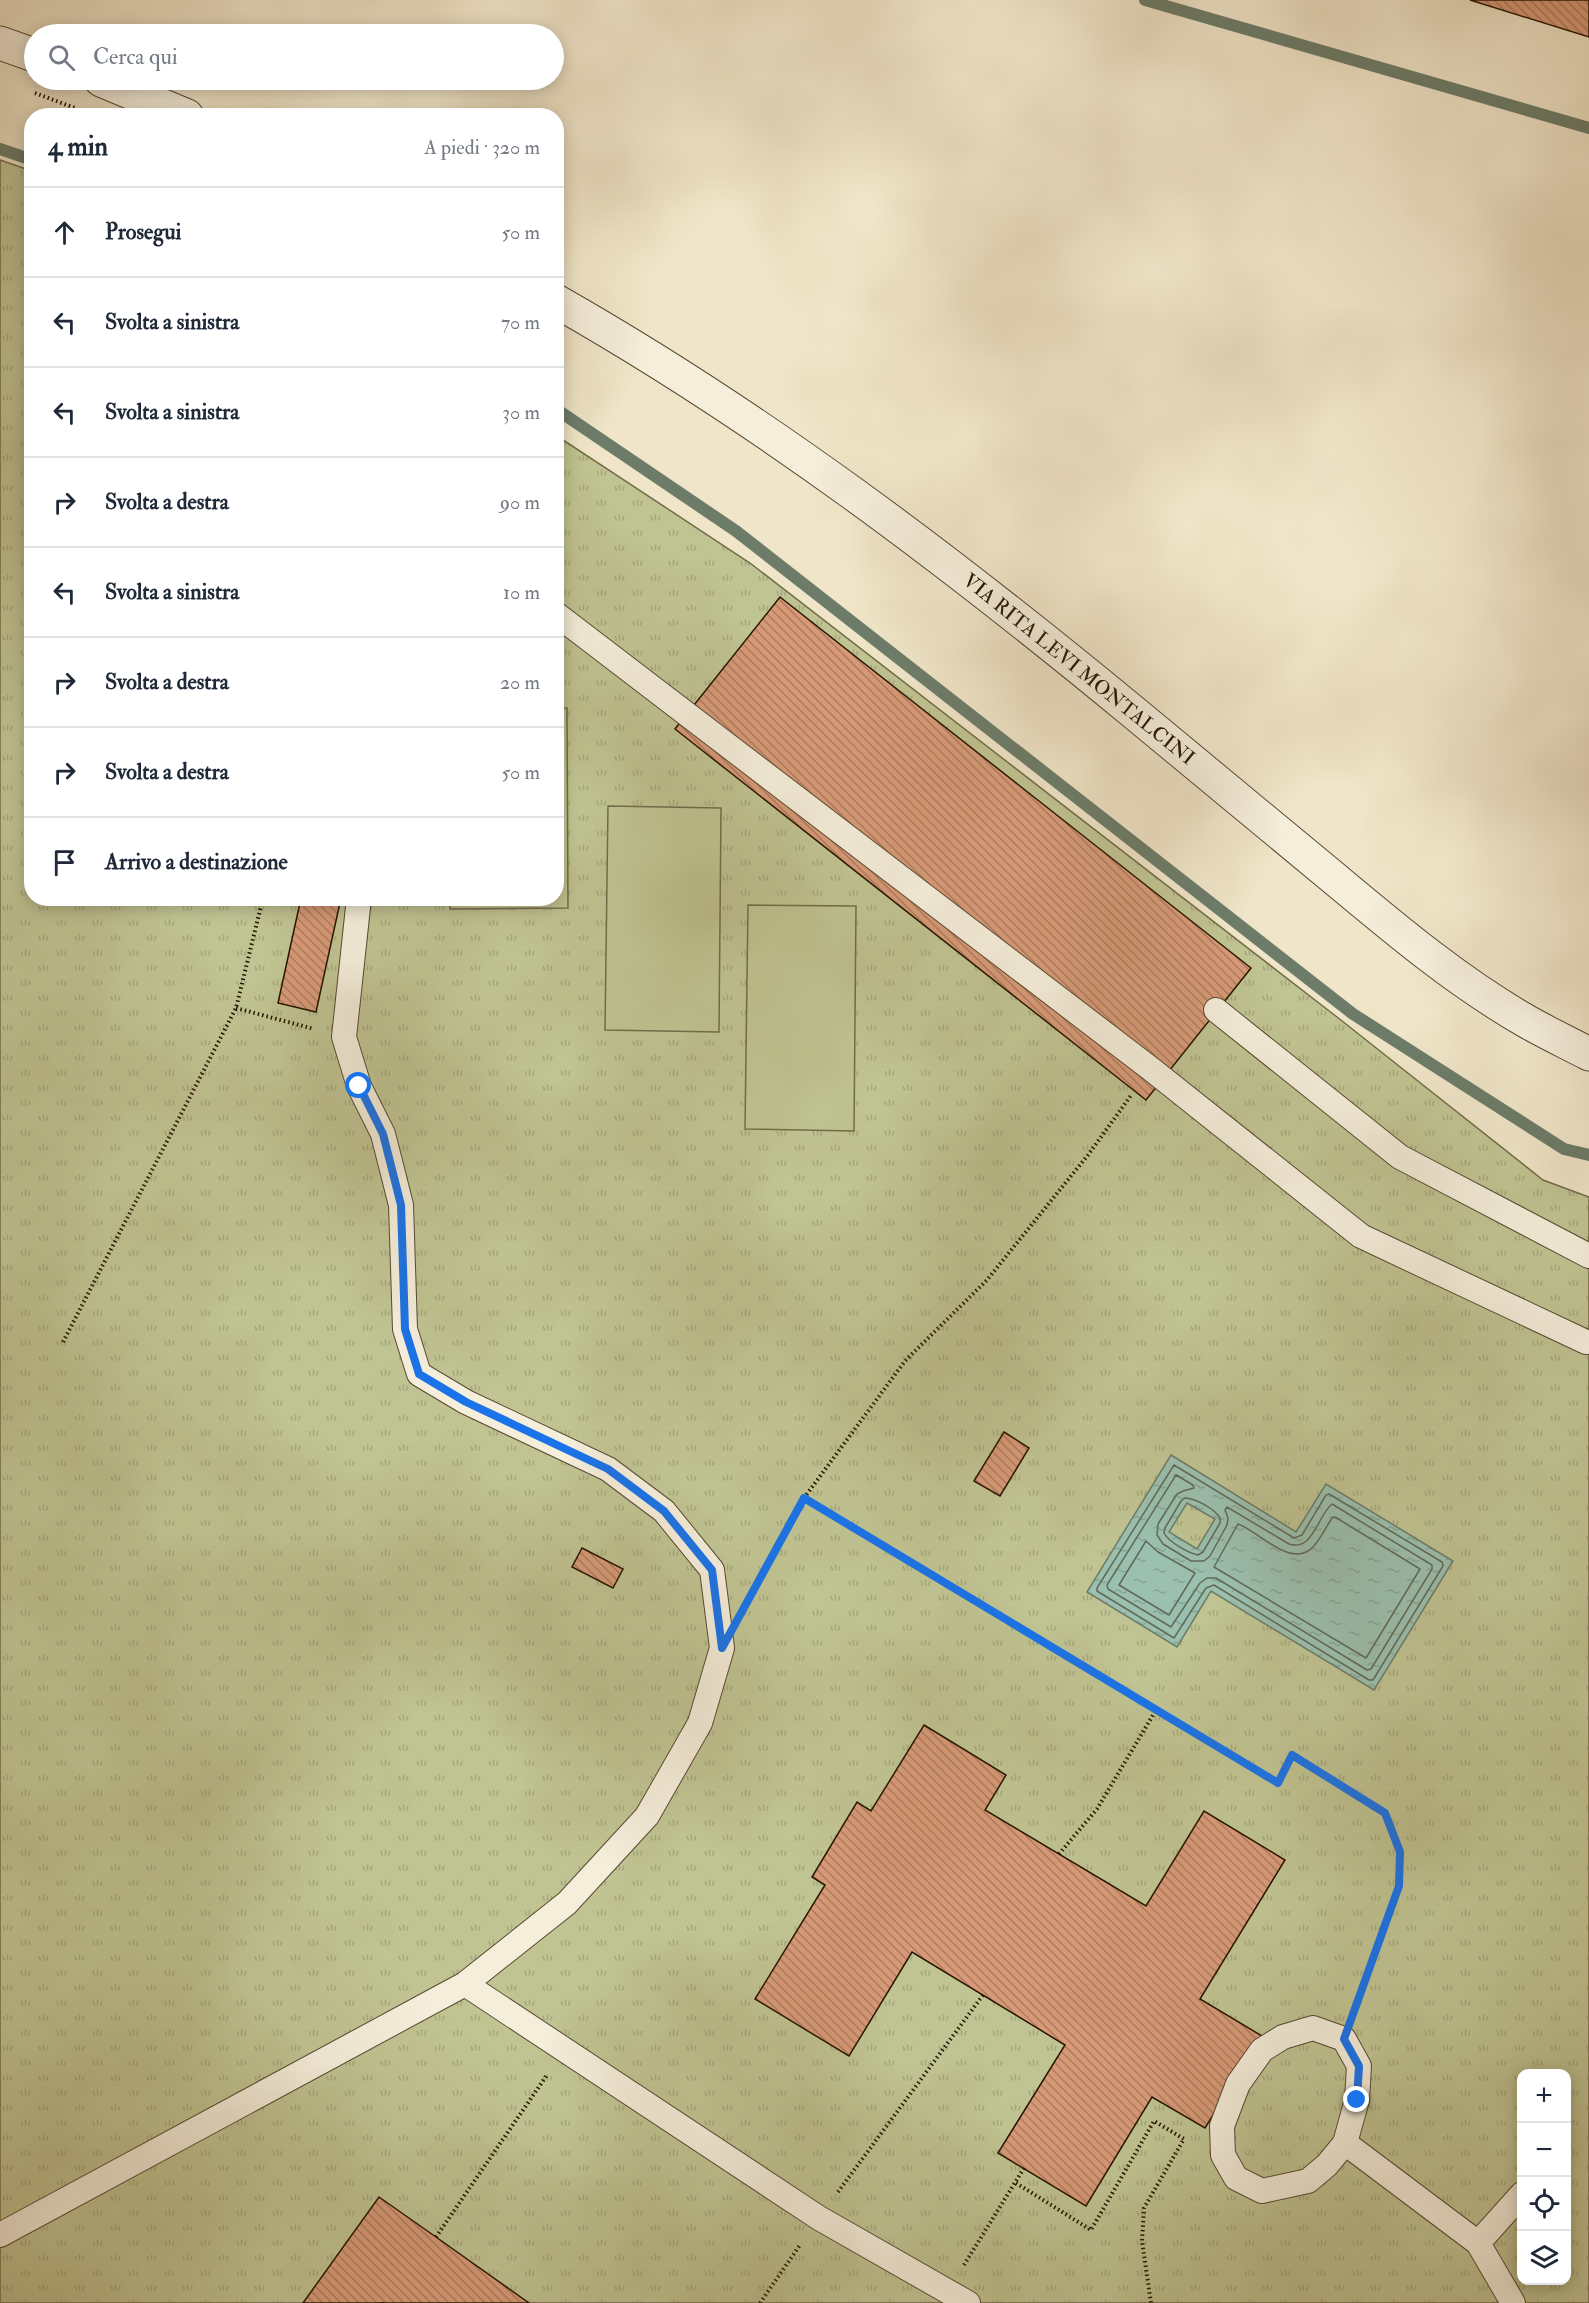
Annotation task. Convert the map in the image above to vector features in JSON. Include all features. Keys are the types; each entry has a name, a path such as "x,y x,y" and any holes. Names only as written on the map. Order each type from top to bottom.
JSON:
{"street":[{"path":"0,43 24,51"},
{"path":"125,90 168,108"},
{"name":"VIA RITA LEVI MONTALCINI","path":"564,305 608,330 712,396 890,519 990,594 1371,909 1449,970 1525,1020 1589,1054"}],"lane":[{"path":"564,620 1151,1069 1361,1236 1588,1339"},
{"path":"0,2235 465,1984 567,1903 647,1816 700,1723 722,1648 712,1570 664,1511 608,1469 466,1402 419,1374 405,1329 401,1205 383,1134 359,1086 344,1037 358,906"},
{"path":"1216,1010 1400,1157 1589,1256"},
{"path":"465,1984 819,2218 958,2297"},
{"path":"1312,2028 1344,2039 1359,2066 1357,2100 1346,2143 1327,2165 1308,2181 1262,2191 1236,2178 1223,2154 1222,2126 1238,2084 1262,2050 1283,2037 1312,2028"},
{"path":"1346,2143 1478,2243 1513,2303"},
{"path":"1478,2243 1517,2199"}],"path":[{"path":"32,92 75,108"},
{"path":"63,1342 236,1008 261,906"},
{"path":"236,1008 344,1037"},
{"path":"749,1598 804,1498 905,1361 987,1280 1088,1155 1151,1069"},
{"path":"804,1498 1278,1783 1292,1755 1385,1813 1400,1852 1399,1886 1344,2039"},
{"path":"1059,1854 1097,1809 1156,1710"},
{"path":"760,2303 819,2218 983,1995"},
{"path":"436,2237 565,2050"},
{"path":"1016,2183 1091,2230 1154,2121 1184,2139 1144,2208 1142,2241 1151,2303"},
{"path":"958,2297 1024,2168"}],"green space":[{"path":"0,160 24,168 24,906 564,906 564,441 750,563 1337,1017 1543,1180 1589,1197 1589,2303 0,2303"},
{"path":"564,708 567,708 568,908 450,909 450,906 564,906"},
{"path":"608,806 721,808 719,1032 605,1030"},
{"path":"748,905 856,906 854,1131 745,1129"}],"water":[{"path":"1171,1455 1296,1532 1326,1484 1453,1561 1374,1690 1211,1591 1177,1647 1087,1592","holes":["1187,1503 1215,1519 1197,1549 1169,1532"]}],"building":[{"path":"1470,0 1589,0 1589,37"},
{"path":"780,597 1251,968 1146,1100 675,729"},
{"path":"299,906 339,906 316,1012 278,1003"},
{"path":"1004,1432 1029,1448 1000,1496 974,1481"},
{"path":"582,1548 623,1569 613,1588 572,1567"},
{"path":"924,1725 1006,1775 985,1810 1146,1906 1204,1811 1285,1860 1200,1999 1262,2036 1205,2128 1152,2097 1086,2206 998,2153 1065,2045 912,1952 849,2056 755,1999 825,1885 812,1877 857,1802 871,1811"},
{"path":"379,2197 436,2237 529,2303 303,2303"}],"waterway":[{"path":"1145,0 1589,128"},
{"path":"0,149 24,157"},
{"path":"564,414 736,531 1353,1014 1564,1149 1589,1155"}],"route":[{"path":"359,1086 383,1134 401,1205 405,1329 419,1374 466,1402 608,1469 664,1511 712,1570 722,1648 804,1498 1278,1783 1292,1755 1385,1813 1400,1852 1399,1886 1344,2039 1359,2066 1357,2100"}]}
